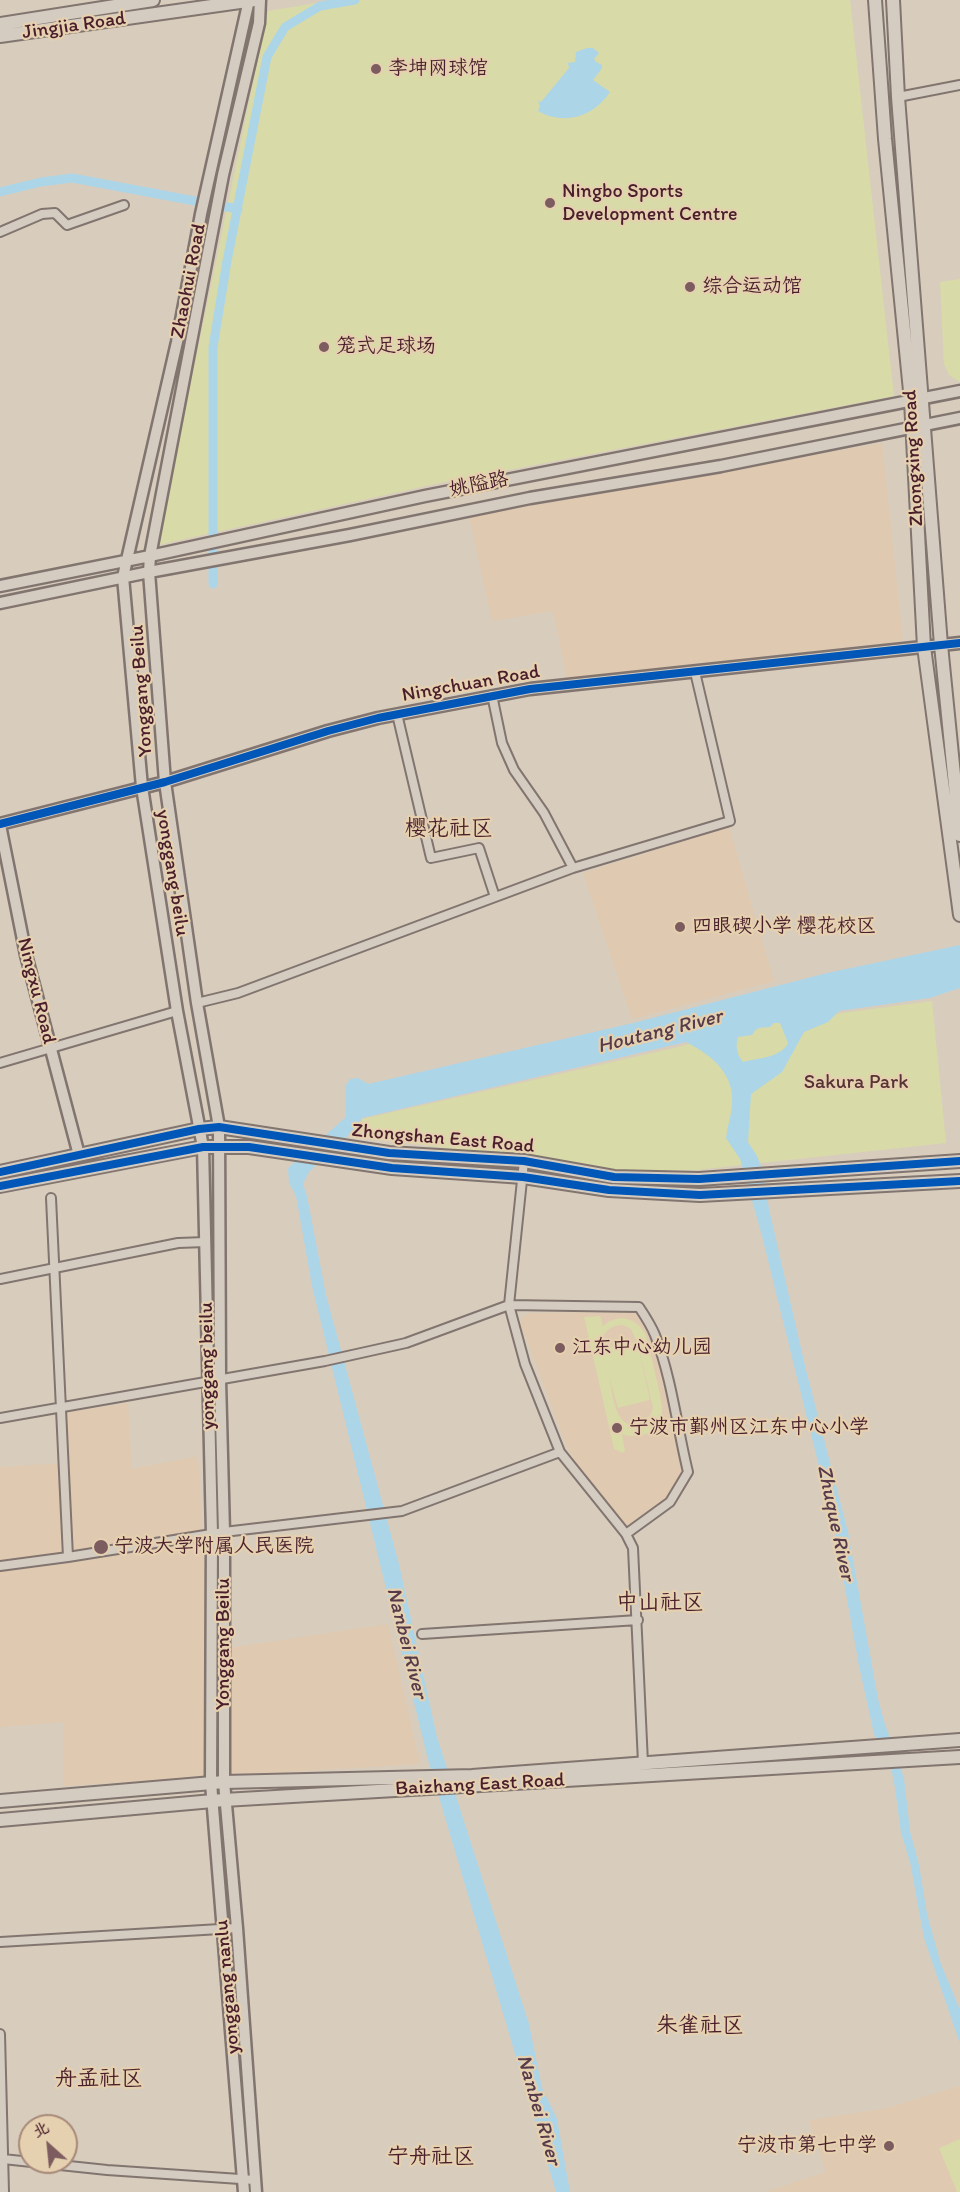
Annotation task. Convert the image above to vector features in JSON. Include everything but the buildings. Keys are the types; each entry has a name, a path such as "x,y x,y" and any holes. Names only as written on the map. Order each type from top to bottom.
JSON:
{"main road":[{"name":"Jingjia Road","path":"0,24 153,0"},
{"name":"Jingjia Road","path":"0,36 253,0"},
{"name":"Zhaohui Road","path":"125,560 177,342 205,194 253,0"},
{"name":"Zhaohui Road","path":"150,556 219,196 259,23 253,0"},
{"name":"Zhongxing Road","path":"875,0 885,139 917,400"},
{"name":"Zhongxing Road","path":"893,0 917,400 924,647 960,915"},
{"name":"姚隘路","path":"0,586 436,494 960,391"},
{"name":"姚隘路","path":"0,603 530,498 721,465 960,418"},
{"name":"Zhongxing Road","path":"918,426 960,835"},
{"name":"Yonggang Beilu","path":"150,556 149,572 165,782 197,1003"},
{"name":"yonggang beilu","path":"125,560 123,577 142,787 177,1011 203,1148 214,1382 210,1783"},
{"name":"Ningchuan Road","path":"0,824 165,782 328,731 397,714 492,695 960,643"},
{"name":"Ningxu Road","path":"0,824 26,954 79,1155"},
{"path":"197,1003 219,1127"},
{"name":"Yonggang Beilu","path":"218,1801 224,1782 224,1532 214,1382 219,1127"},
{"name":"Zhongshan East Road","path":"0,1172 199,1129 219,1127 389,1153 524,1161 614,1177 699,1179 960,1161"},
{"path":"0,1186 203,1148 220,1147 249,1147 392,1168 524,1177 609,1190 700,1195 960,1181"},
{"name":"Baizhang East Road","path":"210,1783 472,1776 960,1740"},
{"name":"Baizhang East Road","path":"0,1820 218,1801 960,1757"},
{"path":"0,1801 210,1783"},
{"name":"yonggang nanlu","path":"210,1783 218,1801 237,1928 256,2192"},
{"name":"yonggang nanlu","path":"218,1801 224,1929 244,2192"}],"street":[{"path":"898,97 960,85"},
{"path":"0,232 42,214 55,213 67,225 124,205"},
{"path":"197,1003 238,993 573,868 730,821 695,672"},
{"path":"492,695 502,743 514,770 544,813 573,868"},
{"path":"397,714 431,858 479,848 495,897"},
{"path":"0,1063 177,1011"},
{"path":"524,1161 509,1305 525,1364 560,1452 626,1534 633,1548 643,1763"},
{"path":"51,1198 68,1557"},
{"path":"0,1279 178,1243 206,1242"},
{"path":"0,1418 329,1361 406,1343 509,1305 639,1307 655,1334 674,1398 678,1431 688,1472 670,1502 626,1534"},
{"path":"0,1566 224,1532 402,1511 560,1452"},
{"path":"422,1634 638,1620"},
{"path":"0,1942 237,1928"},
{"path":"0,2034 4,2192"},
{"path":"3,2159 107,2170 255,2180"}],"shaded area":[{"path":"882,443 903,641 567,678 553,611 492,621 469,517"},
{"name":"四眼碶小学 樱花校区","path":"729,827 774,981 632,1019 583,873"},
{"name":"宁波市鄞州区江东中心小学","path":"631,1312 640,1315 657,1353 671,1396 673,1420 685,1471 667,1501 626,1529 596,1492 568,1450 521,1324 522,1317 529,1313"},
{"name":"宁波大学附属人民医院","path":"128,1403 132,1469 198,1456 209,1651 388,1624 420,1764 63,1786 63,1722 0,1727 0,1467 67,1463 62,1413"},
{"name":"宁波市第七中学","path":"960,2086 960,2192 765,2192 826,2172 809,2120 883,2109"}],"green space":[{"name":"Ningbo Sports Development Centre","path":"335,0 850,0 894,396 435,484 157,545 268,11"},
{"path":"960,279 960,382 949,375 944,364 940,282"},
{"name":"Sakura Park","path":"932,1001 946,1143 696,1170 624,1171 361,1137 362,1119 678,1047 759,1024"},
{"path":"600,1316 603,1326 615,1319 627,1319 638,1324 646,1335 659,1388 662,1414 657,1426 647,1434 628,1436 622,1434 625,1451 622,1453 614,1449 584,1317","holes":["623,1325 631,1329 637,1342 603,1349 602,1344 606,1332 613,1327","638,1345 653,1408 647,1419 632,1425 625,1423 620,1417 609,1377 618,1408 650,1400"]},
{"path":"960,2139 960,2192 957,2192 939,2148"}],"water":[{"path":"593,48 599,53 594,59 602,65 602,68 593,80 610,92 603,101 587,113 568,118 548,116 538,111 540,106 538,101 541,102 569,68 568,63 575,62 576,52"},
{"path":"960,945 960,988 930,998 839,1011 828,1022 804,1032 782,1072 751,1094 748,1142 763,1171 769,1209 806,1370 848,1532 878,1699 904,1778 910,1831 919,1865 927,1914 941,1964 960,2010 960,2044 924,1938 910,1862 901,1833 892,1772 874,1734 859,1666 834,1527 761,1232 740,1159 726,1138 732,1095 730,1084 720,1067 705,1053 686,1042 362,1118 357,1127 309,1172 303,1184 326,1295 399,1564 437,1737 529,2024 542,2088 557,2119 570,2192 556,2192 428,1760 312,1286 296,1196 289,1183 288,1168 346,1117 345,1086 350,1079 358,1078 368,1084 633,1023 827,973","holes":["780,1023 788,1043 785,1048 774,1055 743,1062 737,1050 738,1037 752,1035 758,1029"]}],"waterway":[{"path":"213,584 213,347 227,261 267,57 285,27 320,6 355,0"},
{"path":"0,192 41,182 72,178 238,209"}],"cycle path":[{"path":"0,824 165,782 328,731 378,718 530,689 960,643"},
{"path":"0,1172 199,1129 219,1127 389,1153 524,1161 614,1177 699,1179 960,1161"},
{"path":"0,1186 203,1147 249,1147 392,1168 523,1177 609,1190 700,1195 960,1181"}],"place":[{"name":"李坤网球馆","path":"376,69"},
{"name":"Ningbo Sports Development Centre","path":"550,203"},
{"name":"综合运动馆","path":"690,287"},
{"name":"笼式足球场","path":"324,347"},
{"name":"四眼碶小学 樱花校区","path":"680,927"},
{"name":"江东中心幼儿园","path":"560,1348"},
{"name":"宁波市鄞州区江东中心小学","path":"617,1428"},
{"name":"宁波大学附属人民医院","path":"101,1547"},
{"name":"宁波市第七中学","path":"889,2146"}],"district":[{"name":"樱花社区","path":"449,829"},
{"name":"中山社区","path":"660,1603"},
{"name":"朱雀社区","path":"700,2026"},
{"name":"舟孟社区","path":"99,2079"},
{"name":"宁舟社区","path":"431,2157"}],"water label":[{"name":"Houtang River","path":"660,1032"},
{"name":"Zhuque River","path":"835,1523"},
{"name":"Nanbei River","path":"406,1643"},
{"name":"Nanbei River","path":"538,2110"}]}
